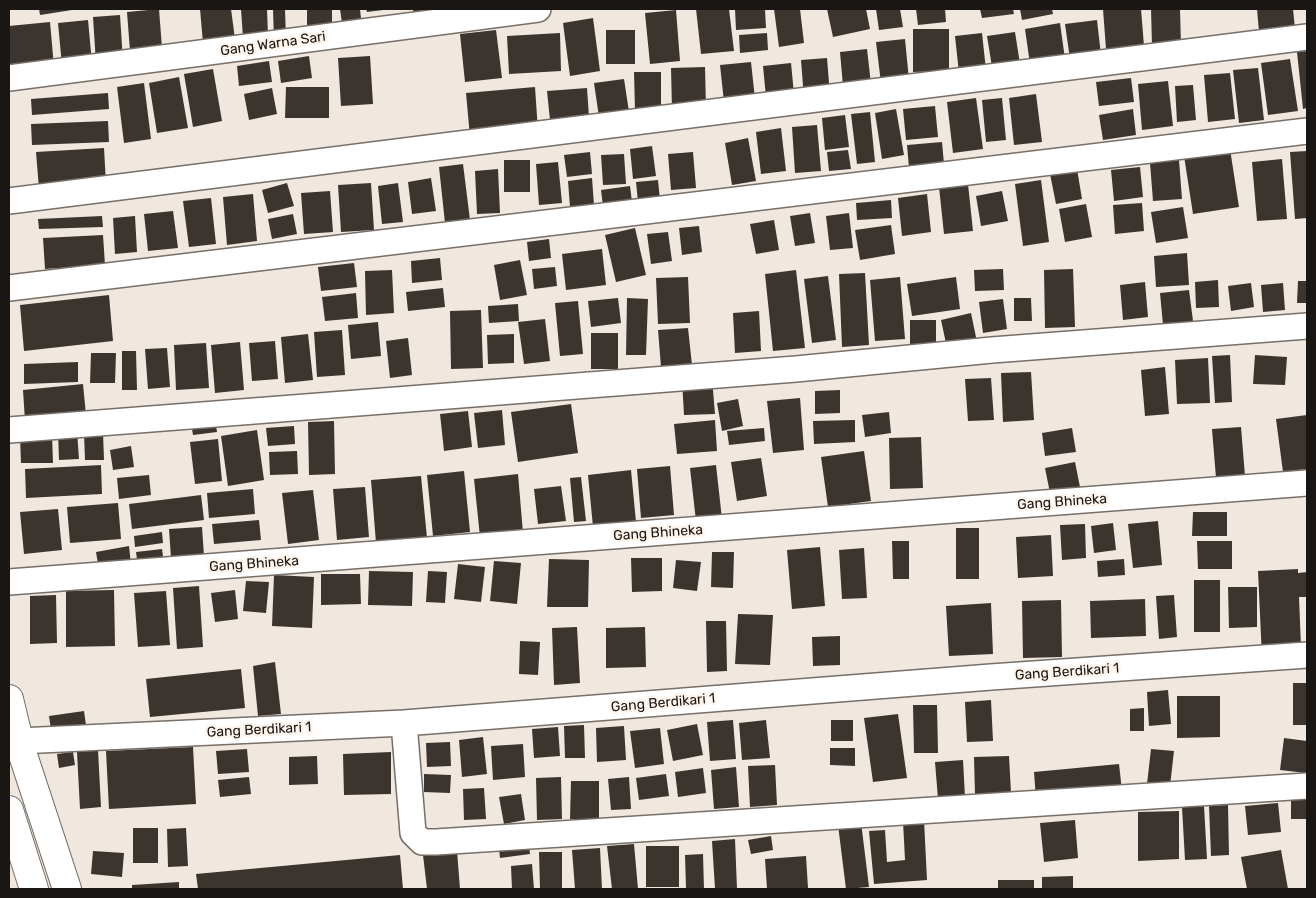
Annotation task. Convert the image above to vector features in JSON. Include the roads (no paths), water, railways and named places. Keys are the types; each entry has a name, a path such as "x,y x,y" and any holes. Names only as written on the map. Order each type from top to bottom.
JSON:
{"street":[{"name":"Gang Warna Sari","path":"9,78 538,9"},
{"path":"9,201 1307,37"},
{"path":"9,288 1307,131"},
{"path":"9,430 796,369 992,350 1307,326"},
{"name":"Gang Bhineka","path":"9,582 1307,483"},
{"name":"Gang Berdikari 1","path":"19,741 404,723 981,678 1307,655"},
{"path":"9,699 19,741 67,889"},
{"path":"404,723 413,833 422,842 446,842 1307,786"},
{"path":"9,810 34,889"}]}
